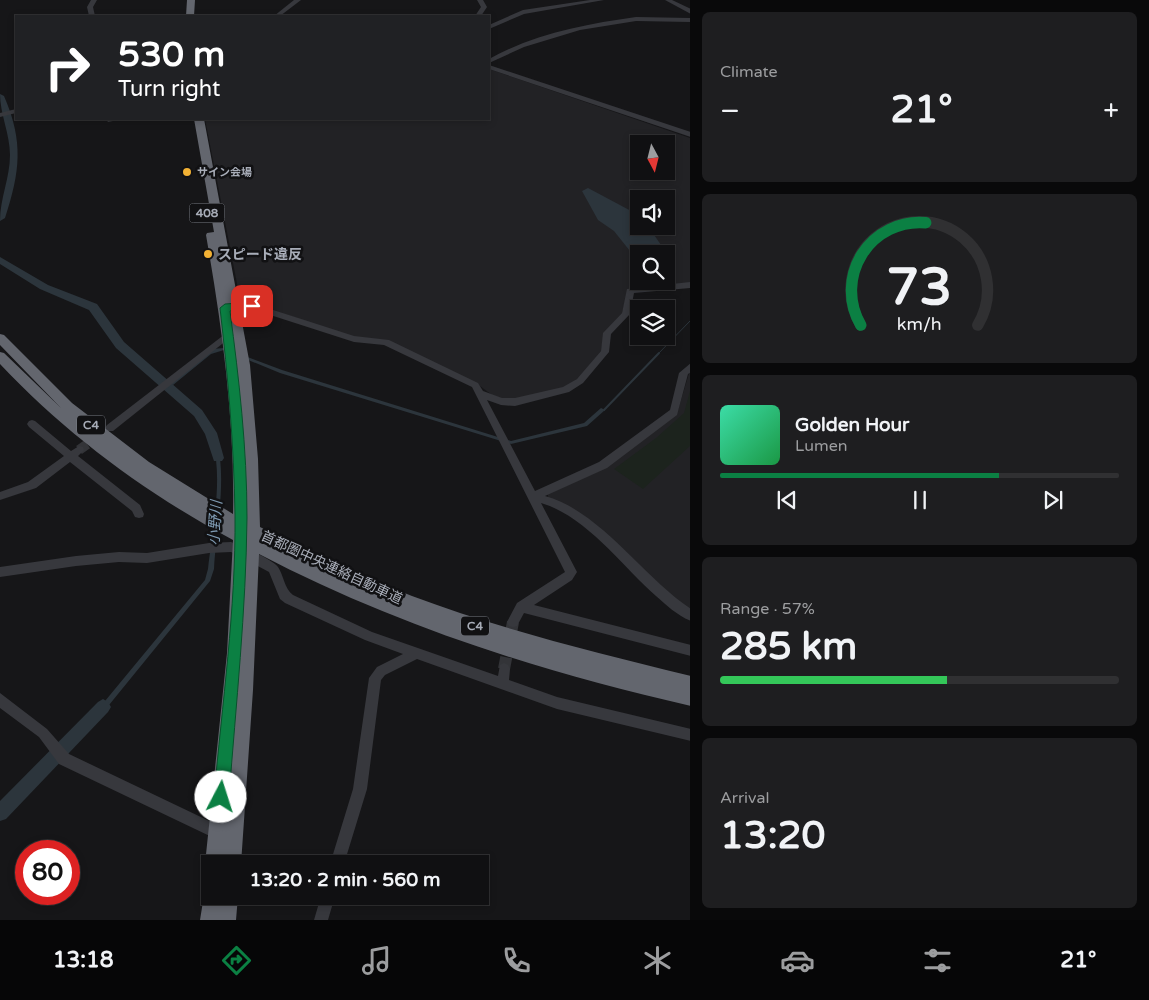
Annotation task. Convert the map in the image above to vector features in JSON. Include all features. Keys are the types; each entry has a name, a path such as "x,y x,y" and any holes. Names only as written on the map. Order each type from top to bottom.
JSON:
{"highway":[{"path":"190,15 191,0"},
{"path":"196,15 197,0"},
{"name":"408","path":"191,120 230,307 229,334 239,443 246,553"},
{"name":"408","path":"199,120 249,420 253,524 246,553 234,645 225,837 229,855"},
{"name":"首都圏中央連絡自動車道","path":"0,338 68,406 194,504"},
{"name":"首都圏中央連絡自動車道","path":"0,356 88,438 131,471 384,606 503,649 576,671 690,698"},
{"name":"首都圏中央連絡自動車道","path":"270,546 444,616 578,657 690,684"},
{"name":"408","path":"218,855 225,837"},
{"path":"210,920 211,905"},
{"path":"226,920 227,905"}],"street":[{"path":"92,15 90,7 94,0"},
{"path":"278,15 298,0"},
{"path":"479,15 484,6 480,0"},
{"path":"490,24 546,7 601,0"},
{"path":"668,0 690,12"},
{"path":"490,61 508,50 575,30 636,20 690,20"},
{"path":"490,67 690,135"},
{"path":"479,393 501,401 516,402 566,390 580,381 604,352 607,333 626,314 630,291 690,285"},
{"path":"230,307 258,307 354,339 386,342 475,385 571,572 568,577 521,607 513,622"},
{"path":"110,428 229,334"},
{"path":"533,497 604,465 660,424 674,412 684,373 690,366"},
{"path":"32,424 75,454 136,508 140,514"},
{"path":"0,496 32,485 75,454"},
{"path":"533,497 558,504 576,514 664,598 690,616"},
{"path":"0,572 110,558 147,558 213,548 246,553 273,569 284,594 289,599 369,636 557,703 690,735"},
{"path":"521,607 690,651"},
{"path":"340,855 360,788 375,678 381,671 416,653"},
{"path":"503,684 504,669"},
{"path":"0,698 2,704 43,733 64,759 225,837"},
{"path":"321,920 325,905"}],"shaded area":[{"path":"490,69 690,138 690,283 675,285 675,245 630,245 630,290 628,290 622,313 604,333 601,351 580,377 561,390 506,400 492,395 476,383 390,342 354,338 253,303 241,304 205,120 490,120"},
{"path":"690,370 690,612 624,556 548,498 548,494 599,471 678,410"},
{"path":"690,391 690,446 643,489 614,469 656,438 684,413"}],"water":[{"path":"588,188 630,210 630,235 654,235 661,245 630,245 630,251 614,231 598,220 582,191"},
{"path":"224,348 282,370 511,441 584,423 601,408 605,410 587,426 511,444 280,373 224,350 211,354 173,385 169,383 212,349"},
{"path":"217,442 220,457 221,489 214,569 210,581 96,721 91,718 205,580 216,506 217,474 213,444"}],"waterway":[{"name":"小野川","path":"0,96 12,128 15,157 10,186 0,218"},
{"name":"小野川","path":"0,260 44,287 93,307 120,345 198,413 211,433 218,458"},
{"path":"658,354 690,321"},
{"path":"604,410 659,353"},
{"name":"小野川","path":"0,813 103,707"}],"tunnel":[{"path":"79,450 99,436"},
{"path":"504,669 513,622"}],"place":[{"name":"サイン会場","path":"187,172"},
{"name":"スピード違反","path":"208,254"}],"route":[{"path":"221,797 237,617 241,516 237,405 225,308 252,306"}]}
